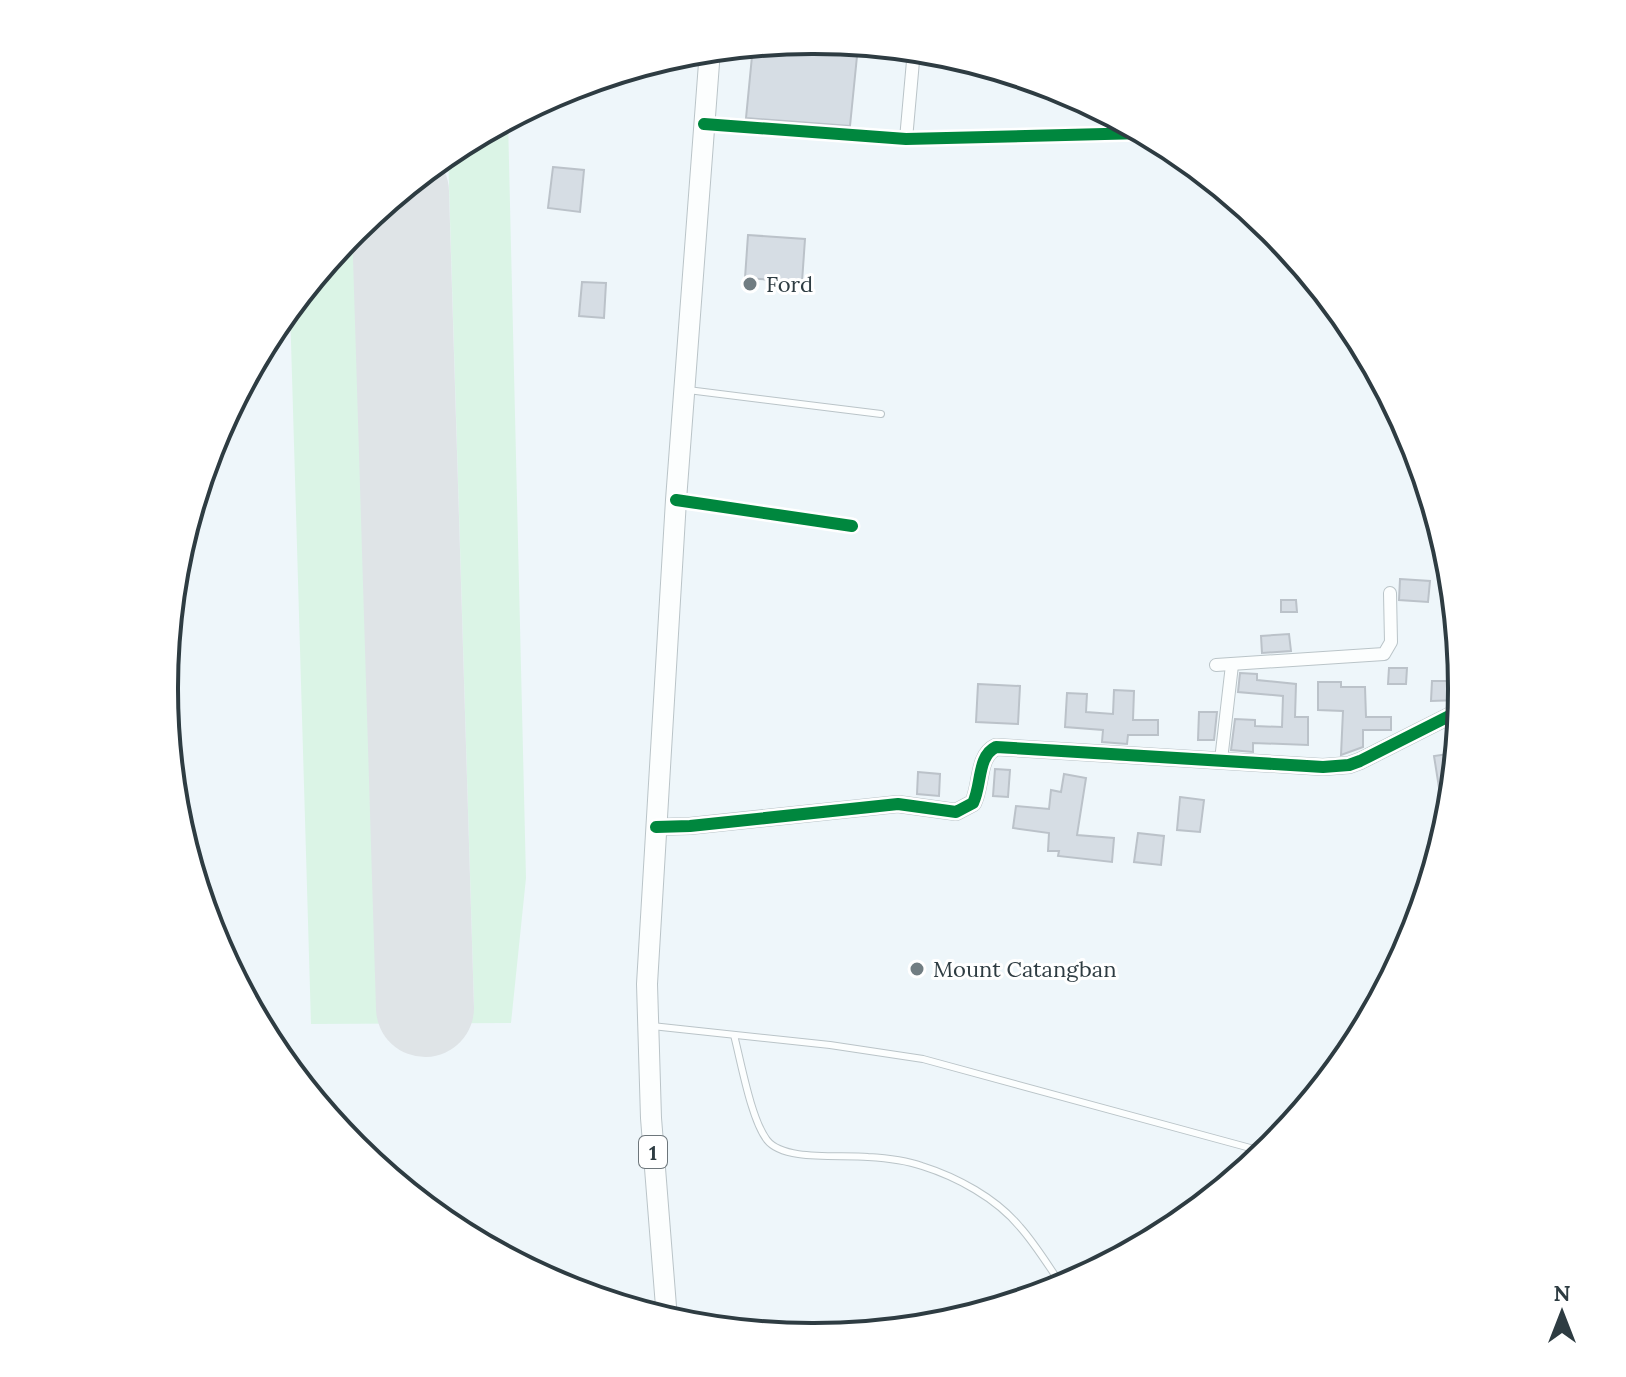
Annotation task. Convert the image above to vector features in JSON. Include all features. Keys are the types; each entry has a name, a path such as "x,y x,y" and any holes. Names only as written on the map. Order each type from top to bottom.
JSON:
{"highway":[{"name":"1","path":"666,1305 651,1118 649,937 676,500 709,63"}],"street":[{"path":"906,139 913,62"},
{"path":"704,124 906,139 1120,134"},
{"path":"676,500 852,526"},
{"path":"1216,665 1384,654 1391,642 1390,593"},
{"path":"1221,760 1232,665"},
{"path":"656,827 898,804 956,812 973,803 984,758 990,749 996,747 1323,767 1349,765 1447,717"}],"lane":[{"path":"684,390 881,414"},
{"path":"649,1026 830,1045 923,1059 1250,1148"},
{"path":"734,1035 757,1121 767,1140 775,1147 801,1154 866,1156 920,1165 963,1183 1000,1207 1020,1226 1055,1275"}],"green space":[{"path":"508,132 526,878 511,1023 311,1024 291,328 355,250 377,1008 474,1006 448,169"}],"building":[{"path":"857,56 850,126 746,118 752,57"},
{"path":"553,167 584,170 580,212 548,208"},
{"path":"748,235 805,239 802,282 745,278"},
{"path":"582,282 606,283 604,318 579,316"},
{"path":"1400,579 1430,581 1428,602 1399,600"},
{"path":"1281,600 1296,600 1297,612 1281,612"},
{"path":"1289,634 1291,651 1262,653 1261,636"},
{"path":"1389,668 1407,668 1406,684 1388,684"},
{"path":"1240,673 1257,674 1257,680 1296,684 1295,717 1308,717 1308,745 1253,743 1253,752 1231,750 1235,719 1255,720 1255,726 1282,727 1283,696 1238,692"},
{"path":"1432,681 1448,681 1447,700 1431,701"},
{"path":"1318,682 1341,682 1341,687 1365,687 1366,717 1391,717 1391,730 1363,730 1363,747 1341,755 1343,711 1318,710"},
{"path":"978,684 1020,686 1018,724 976,722"},
{"path":"1114,690 1134,691 1133,720 1158,720 1158,735 1128,735 1127,744 1102,742 1103,730 1065,727 1067,693 1087,694 1086,712 1113,714"},
{"path":"1199,712 1217,712 1214,740 1198,740"},
{"path":"1444,755 1439,788 1434,756"},
{"path":"995,769 1010,770 1008,797 993,796"},
{"path":"918,772 940,774 939,796 917,794"},
{"path":"1064,774 1086,778 1077,835 1114,838 1112,862 1058,856 1059,851 1048,851 1049,833 1013,828 1016,806 1049,809 1051,790 1061,792"},
{"path":"1180,797 1204,800 1200,832 1177,830"},
{"path":"1138,833 1164,836 1161,865 1134,862"}],"runway":[{"path":"400,207 425,1008"}],"cycle path":[{"path":"704,124 906,139 1120,134"},
{"path":"676,500 852,526"},
{"path":"656,827 898,804 956,812 973,803 983,764 996,747 1323,767 1349,765 1447,717"}],"place":[{"name":"Ford","path":"750,284"},
{"name":"Mount Catangban","path":"917,969"}]}
